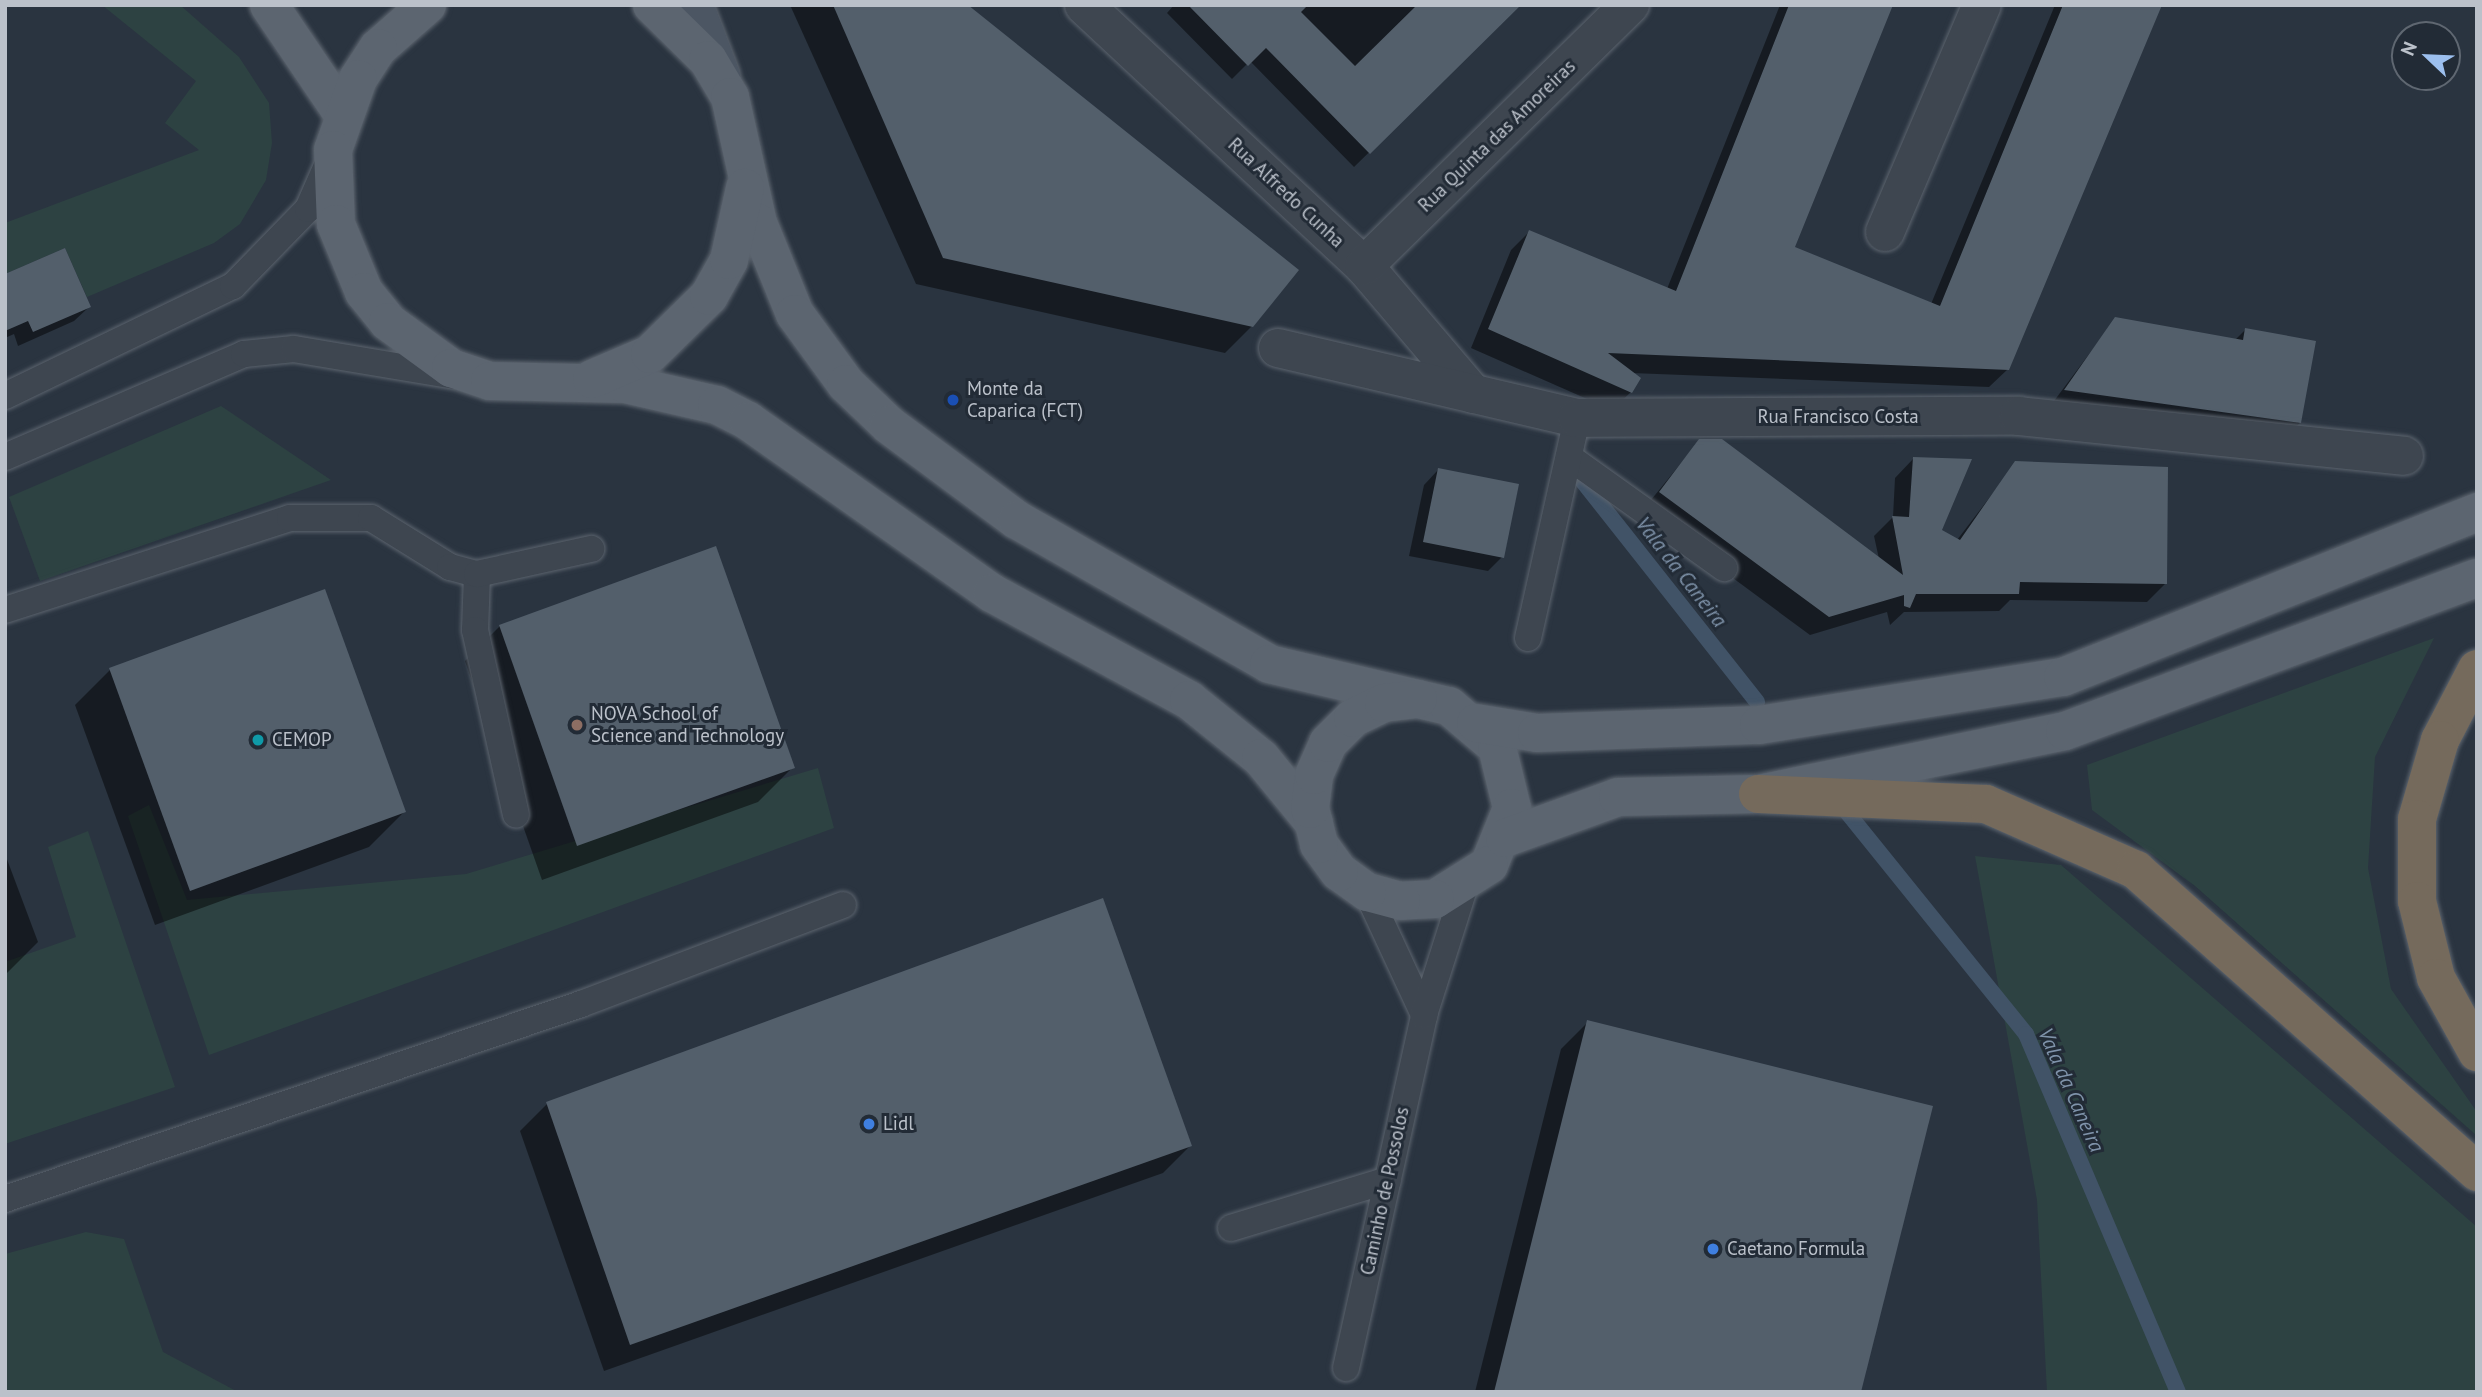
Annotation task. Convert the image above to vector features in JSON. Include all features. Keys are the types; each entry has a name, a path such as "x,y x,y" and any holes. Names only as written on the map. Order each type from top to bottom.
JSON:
{"highway":[{"path":"2477,669 2440,740 2417,820 2417,901 2436,978 2477,1052"},
{"path":"1758,793 1986,804 2136,870 2477,1172"}],"main road":[{"path":"269,5 338,132"},
{"path":"427,5 378,48 338,132 336,224 364,292 415,346 490,381 669,391 748,421 992,593 1189,700 1261,758 1314,823 1339,872 1367,892 1401,901 1436,899 1465,886 1489,865 1505,838 1512,808 1509,776 1497,747 1476,723 1449,706 1269,664 1017,520 889,425 816,346 774,267 746,178 730,97 708,60 652,5"},
{"path":"573,384 613,374 682,328 729,260 746,178"},
{"path":"1476,723 1537,733 1759,725 2063,677 2477,512"},
{"path":"1505,838 1618,797 1758,793 2065,731 2477,578"},
{"path":"1314,823 1314,775 1328,743 1353,718 1384,703 1418,699"}],"street":[{"path":"694,5 730,97"},
{"name":"Rua Alfredo Cunha","path":"1084,5 1364,266 1473,394"},
{"name":"Rua Quinta das Amoreiras","path":"1364,266 1630,5"},
{"path":"1885,232 1982,5"},
{"name":"Rua Francisco Costa","path":"1278,348 1577,418 2019,416 2404,456"}],"lane":[{"path":"5,396 233,286 308,209 338,132"},
{"path":"5,457 244,354 329,353 490,381"},
{"path":"1528,638 1577,418"},
{"path":"1569,457 1724,568"},
{"path":"5,610 289,517 371,518 450,567 477,574 591,549"},
{"path":"477,574 475,630 516,815"},
{"name":"Caminho de Possolos","path":"1346,1368 1424,1015 1465,886"},
{"path":"1367,892 1424,1015"},
{"path":"5,1199 581,1004 843,905"},
{"path":"1231,1228 1388,1180"}],"green space":[{"path":"102,5 180,5 239,57 269,103 272,143 266,180 240,224 214,243 87,297 65,248 5,274 5,223 199,150 165,123 196,81"},
{"path":"221,406 331,480 40,581 9,497"},
{"path":"2434,638 2375,757 2368,868 2391,989 2477,1112 2477,1136 2195,886 2092,810 2087,765"},
{"path":"818,768 834,828 209,1055 128,816 149,805 187,900 466,874"},
{"path":"88,831 175,1087 5,1144 5,962 76,937 48,847"},
{"path":"1975,856 2061,865 2477,1227 2477,1392 2047,1392 2037,1200"},
{"path":"86,1232 124,1239 163,1352 238,1392 5,1392 5,1254"}],"building":[{"path":"833,5 968,5 1299,270 1253,327 943,258"},
{"path":"1188,5 1308,5 1301,12 1355,66 1417,5 1521,5 1370,154 1266,48 1248,66"},
{"path":"1789,5 1893,5 1795,247 1940,306 2063,5 2162,5 2009,370 1608,353 1641,378 1632,393 1488,329 1529,230 1676,291"},
{"path":"65,248 91,307 33,332 28,321 5,331 5,274"},
{"path":"2115,317 2243,340 2245,328 2316,341 2301,423 2064,390"},
{"path":"1699,439 1722,439 1903,575 1892,516 1909,517 1913,457 1972,459 1942,530 1960,540 2015,461 2168,467 2167,584 2020,582 2019,594 1916,594 1910,608 1904,606 1904,595 1829,617 1659,492"},
{"path":"1438,468 1519,484 1504,558 1423,542"},
{"path":"716,546 795,768 577,846 499,625"},
{"name":"CEMOP","path":"325,589 406,812 190,891 109,668"},
{"name":"Lidl","path":"1103,898 1192,1146 630,1345 546,1102"},
{"name":"Caetano Formula","path":"1587,1020 1933,1106 1861,1392 1494,1392"}],"waterway":[{"name":"Vala da Caneira","path":"1573,469 1757,702"},
{"name":"Vala da Caneira","path":"1842,806 2026,1034 2178,1392"}],"place":[{"name":"Monte da Caparica (FCT)","path":"953,400"},
{"name":"NOVA School of Science and Technology","path":"577,725"},
{"name":"CEMOP","path":"258,740"},
{"name":"Lidl","path":"869,1124"},
{"name":"Caetano Formula","path":"1713,1249"}]}
